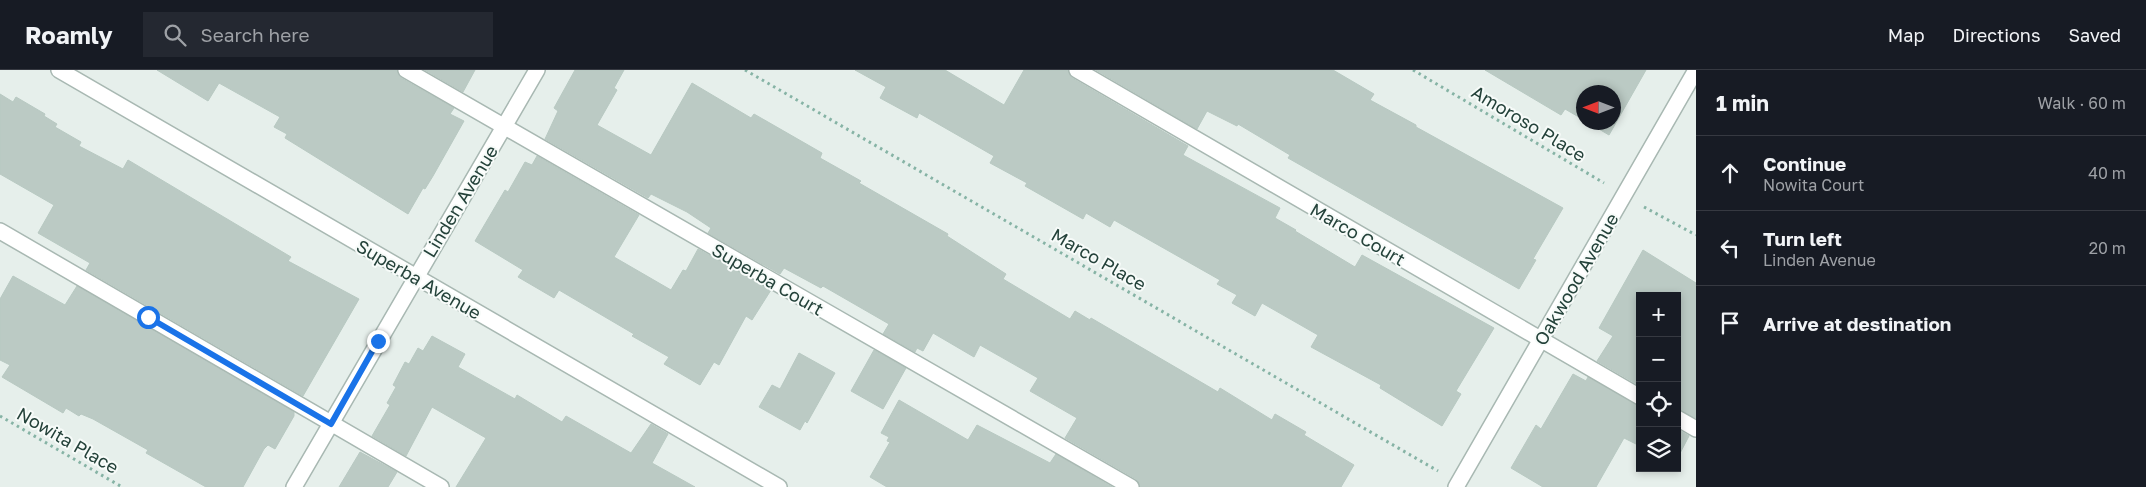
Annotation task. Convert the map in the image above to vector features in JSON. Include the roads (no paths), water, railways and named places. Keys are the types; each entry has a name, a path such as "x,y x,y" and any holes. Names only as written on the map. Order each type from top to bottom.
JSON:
{"street":[{"name":"Superba Avenue","path":"59,70 779,487"},
{"name":"Superba Court","path":"406,70 1131,487"},
{"name":"Linden Avenue","path":"294,487 537,70"},
{"name":"Marco Court","path":"1076,70 1636,395"},
{"name":"Oakwood Avenue","path":"1456,487 1696,70"},
{"path":"0,231 441,487"},
{"path":"1681,420 1696,429"}]}
